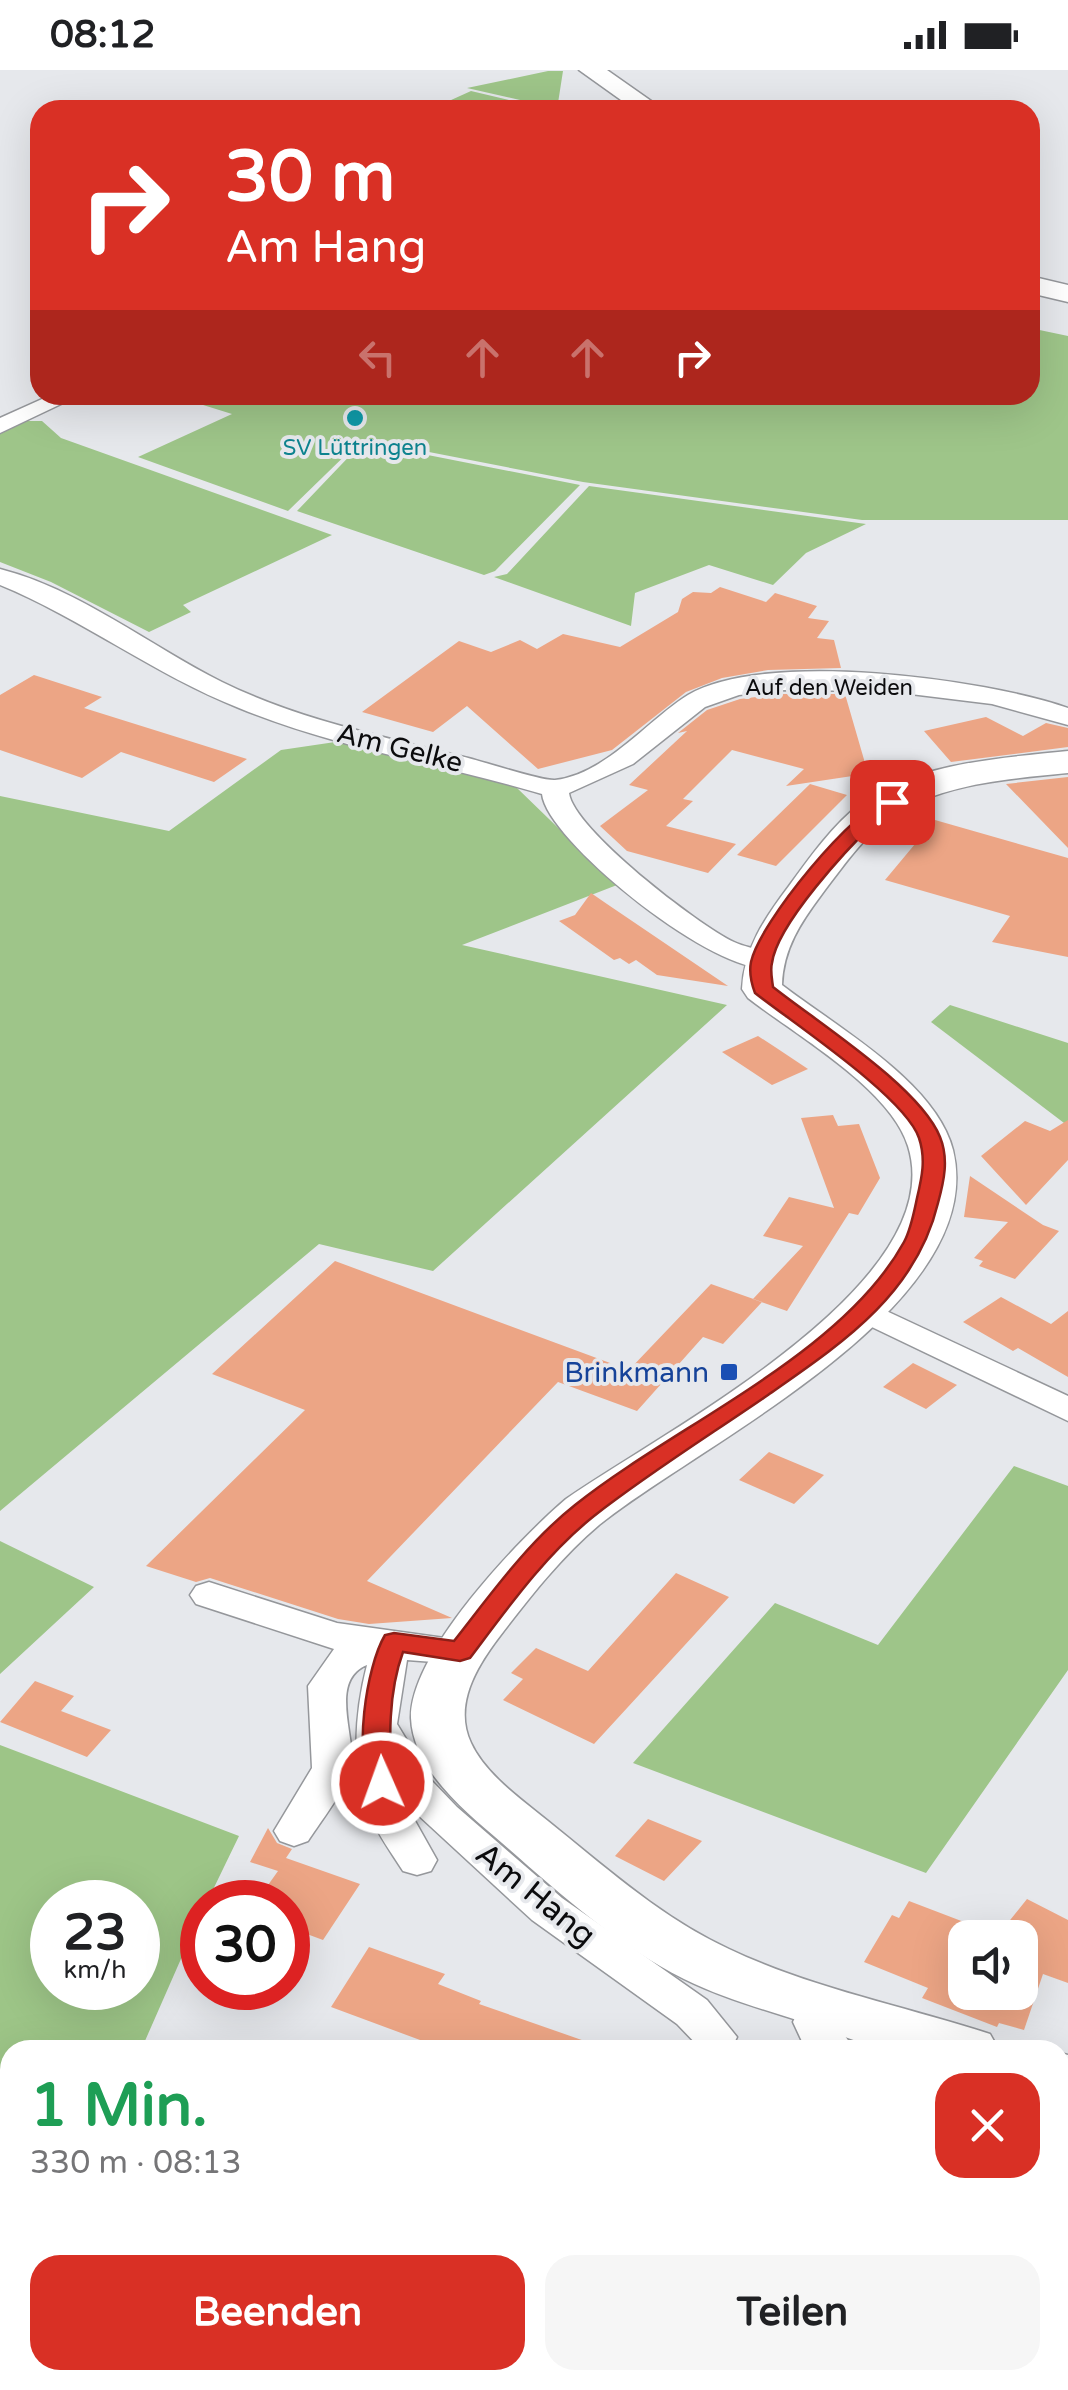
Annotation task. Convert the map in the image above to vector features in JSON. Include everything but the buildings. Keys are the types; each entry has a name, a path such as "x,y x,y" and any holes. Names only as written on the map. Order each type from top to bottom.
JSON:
{"street":[{"path":"590,70 636,100"},
{"path":"1040,287 1068,294"},
{"path":"0,426 47,405"},
{"name":"Am Gelke","path":"0,576 96,620 241,700 301,723 555,789"},
{"name":"Auf den Weiden","path":"555,789 594,776 644,746 701,698 753,685 863,682 939,687 1016,700 1068,716"},
{"path":"904,2040 827,2028 708,1965 600,1896 478,1792 443,1742 438,1720 440,1696 460,1652 519,1575 583,1512 802,1363 866,1311 918,1237 935,1170 929,1137 910,1106 762,989 761,961 782,922 828,858 875,812 910,792 1068,762"},
{"path":"555,789 557,807 579,834 666,911 723,948 761,961"},
{"path":"866,1311 1068,1410"},
{"path":"209,1595 334,1636 460,1652"},
{"path":"394,1642 383,1670 376,1758 386,1808 417,1860"},
{"path":"294,1832 332,1770 326,1686 347,1658 394,1642"},
{"name":"Am Hang","path":"380,1729 417,1790 443,1817 547,1909 692,2012 716,2037"}],"green space":[{"path":"563,71 558,100 520,100 467,88"},
{"path":"471,91 509,100 451,100"},
{"path":"1040,330 1068,336 1068,520 862,520 583,482 362,439 288,511 138,457 232,414 203,405 1040,405"},
{"path":"24,421 42,421 61,438 332,535 183,605 191,612 149,632 51,582 0,562 0,434"},
{"path":"361,444 580,485 495,571 484,575 297,511"},
{"path":"589,486 866,524 806,553 773,585 709,565 635,593 631,626 494,577 507,574"},
{"path":"342,741 516,787 617,885 462,945 727,1005 433,1271 319,1244 0,1511 0,796 169,831 281,750"},
{"path":"950,1005 1068,1043 1068,1126 931,1022"},
{"path":"1014,1466 1068,1486 1068,1670 926,1873 633,1763 775,1603 878,1645"},
{"path":"0,1541 94,1587 0,1674"},
{"path":"0,1745 239,1836 218,1880 180,1880 180,1961 160,2007 160,1880 30,1880 30,2010 159,2010 145,2040 0,2040"}],"place":[{"name":"SV Lüttringen","path":"355,418"},
{"name":"Brinkmann","path":"729,1372"}],"route":[{"path":"382,1783 376,1758 383,1670 394,1642 460,1652 519,1575 583,1512 802,1363 866,1311 918,1237 930,1203 935,1170 929,1137 910,1106 762,989 761,961 782,922 828,858 875,812 892,802"}]}
